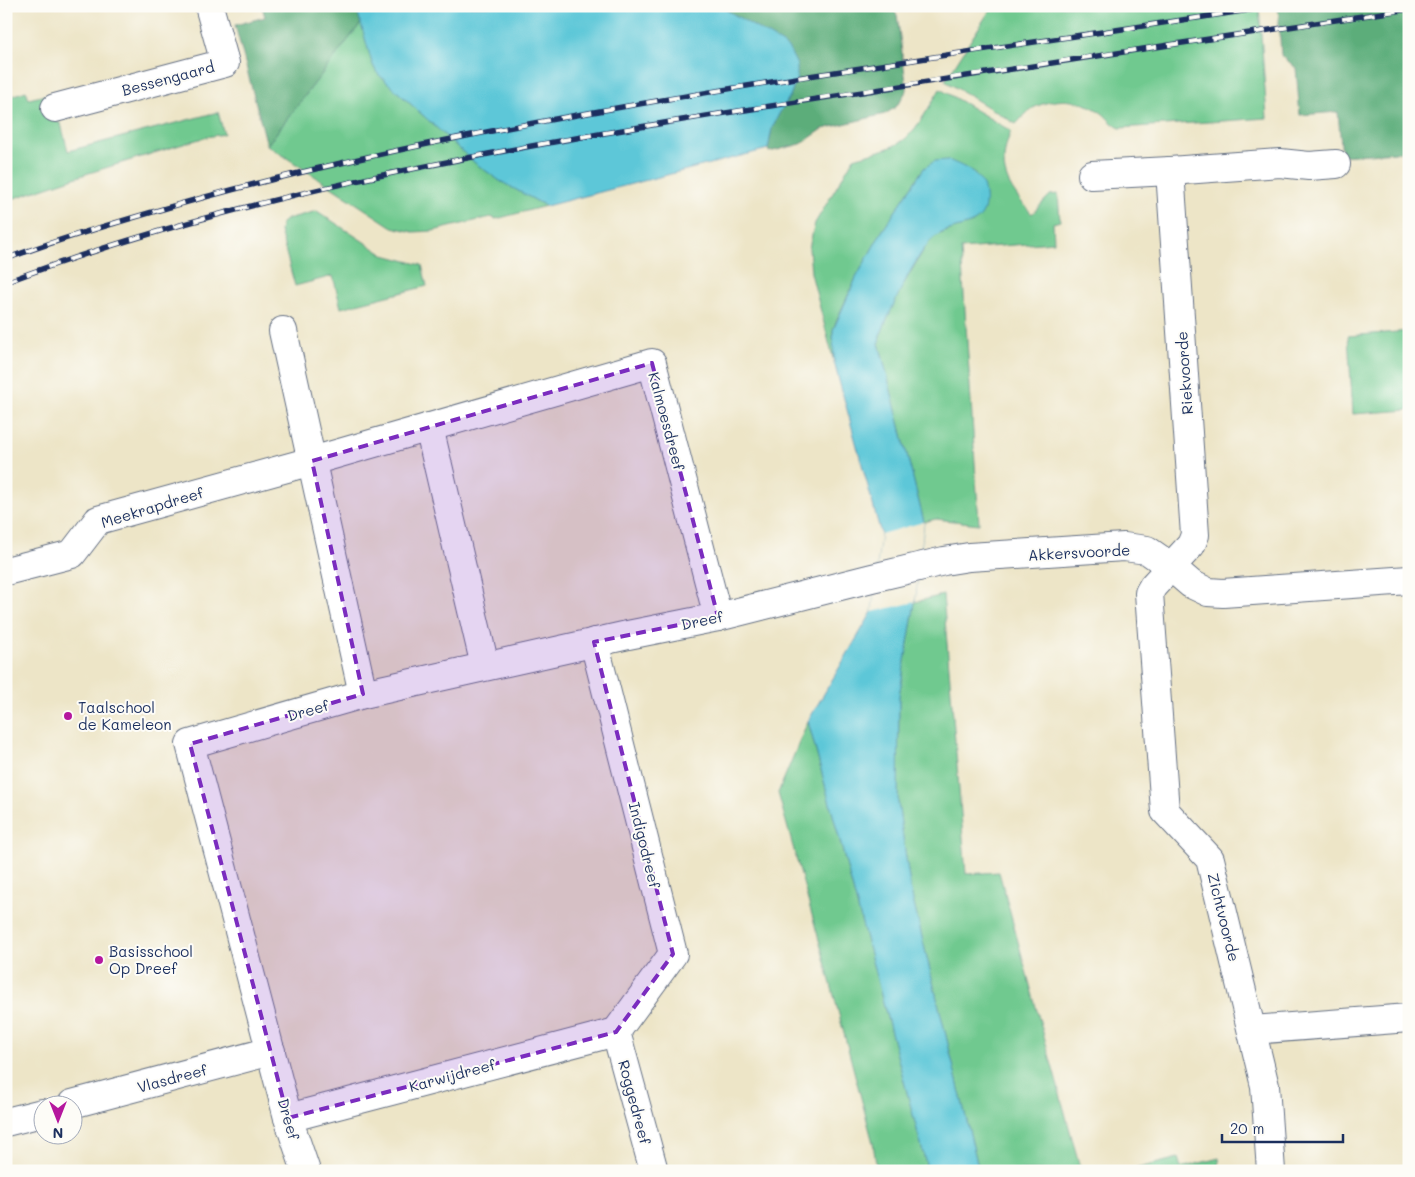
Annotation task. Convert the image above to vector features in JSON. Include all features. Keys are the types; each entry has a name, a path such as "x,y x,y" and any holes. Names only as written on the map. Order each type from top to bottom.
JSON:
{"street":[{"name":"Bessengaard","path":"55,108 225,63 209,6"},
{"path":"1092,175 1280,163 1309,166 1336,164"},
{"name":"Riekvoorde","path":"1170,171 1195,535 1191,544 1170,566"},
{"path":"283,331 363,694"},
{"name":"Kalmoesdreef","path":"312,461 652,363 718,617"},
{"path":"429,427 485,666"},
{"name":"Meekrapdreef","path":"6,571 72,554 98,520 312,461"},
{"name":"Akkersvoorde","path":"865,580 969,557 1124,547 1146,550 1170,566 1191,584 1208,592 1223,593 1409,580"},
{"name":"Zichtvoorde","path":"1170,566 1153,586 1150,593 1165,811 1210,859 1265,1086 1271,1171"},
{"name":"Dreef","path":"306,1171 288,1118 190,744 363,694 594,642 718,617 865,580"},
{"name":"Indigodreef","path":"594,642 673,954 616,1032"},
{"path":"1252,1030 1409,1018"},
{"name":"Karwijdreef","path":"288,1118 616,1032"},
{"name":"Roggedreef","path":"616,1032 654,1171"},
{"name":"Vlasdreef","path":"82,1101 271,1051"},
{"path":"6,1122 32,1116"}],"highlighted area":[{"path":"652,363 718,617 594,642 673,954 616,1032 288,1118 190,744 363,694 312,461"}],"green space":[{"path":"262,6 356,6 361,23 267,145 235,25 265,17"},
{"path":"720,6 890,6 897,15 907,90 896,107 885,114 823,129 801,144 769,152 772,128 790,96 797,78 789,49"},
{"path":"994,6 1259,6 1267,118 1120,128 1102,113 1091,107 1083,103 1066,100 1041,104 1033,108 1016,124 945,81"},
{"path":"1278,6 1409,6 1409,151 1342,156 1338,112 1300,115 1296,68 1281,55"},
{"path":"361,23 372,63 377,73 475,163 500,181 546,206 496,219 491,217 433,231 413,232 392,227 267,145"},
{"path":"940,89 1011,131 1004,156 1006,176 1016,194 1032,214 1050,195 1058,194 1060,221 1053,223 1054,242 961,249 979,524 936,519 924,522 879,343 896,297 926,246 935,236 973,223 975,173 948,160 924,168 881,233 856,278 833,330 834,362 811,273 809,248 815,223 854,158 887,149 905,139 919,122"},
{"path":"26,91 29,99 45,95 52,118 61,124 68,151 218,112 224,134 206,137 6,201 6,98"},
{"path":"317,211 384,255 422,265 427,286 341,308 333,276 295,286 280,231 281,224 287,219"},
{"path":"1409,331 1409,410 1353,414 1348,336"},
{"path":"943,595 966,874 999,872 1081,1171 979,1171 911,892 898,803 899,696 915,602"},
{"path":"808,721 928,1171 877,1171 873,1143 778,793"},
{"path":"1178,1158 1181,1168 1219,1158 1220,1171 1127,1171"}],"water":[{"path":"356,6 720,6 789,49 797,65 797,78 790,96 772,128 768,149 546,206 500,181 475,163 377,73 372,63"},
{"path":"948,160 972,172 981,181 985,194 985,206 982,214 970,224 936,236 930,242 902,286 880,336 879,343 924,522 915,602 899,696 898,803 911,892 979,1171 928,1171 808,721 872,612 881,534 834,362 833,330 856,278 881,233 924,168 935,161"}],"pier":[{"path":"924,522 915,602 872,612 881,534"}],"railway":[{"path":"6,259 95,229 235,189 365,157 497,130 788,79 1275,6"},
{"path":"6,282 93,252 269,201 358,180 448,162 719,114 1409,9"}],"place":[{"name":"Taalschool de Kameleon","path":"68,716"},
{"name":"Basisschool Op Dreef","path":"99,960"}]}
